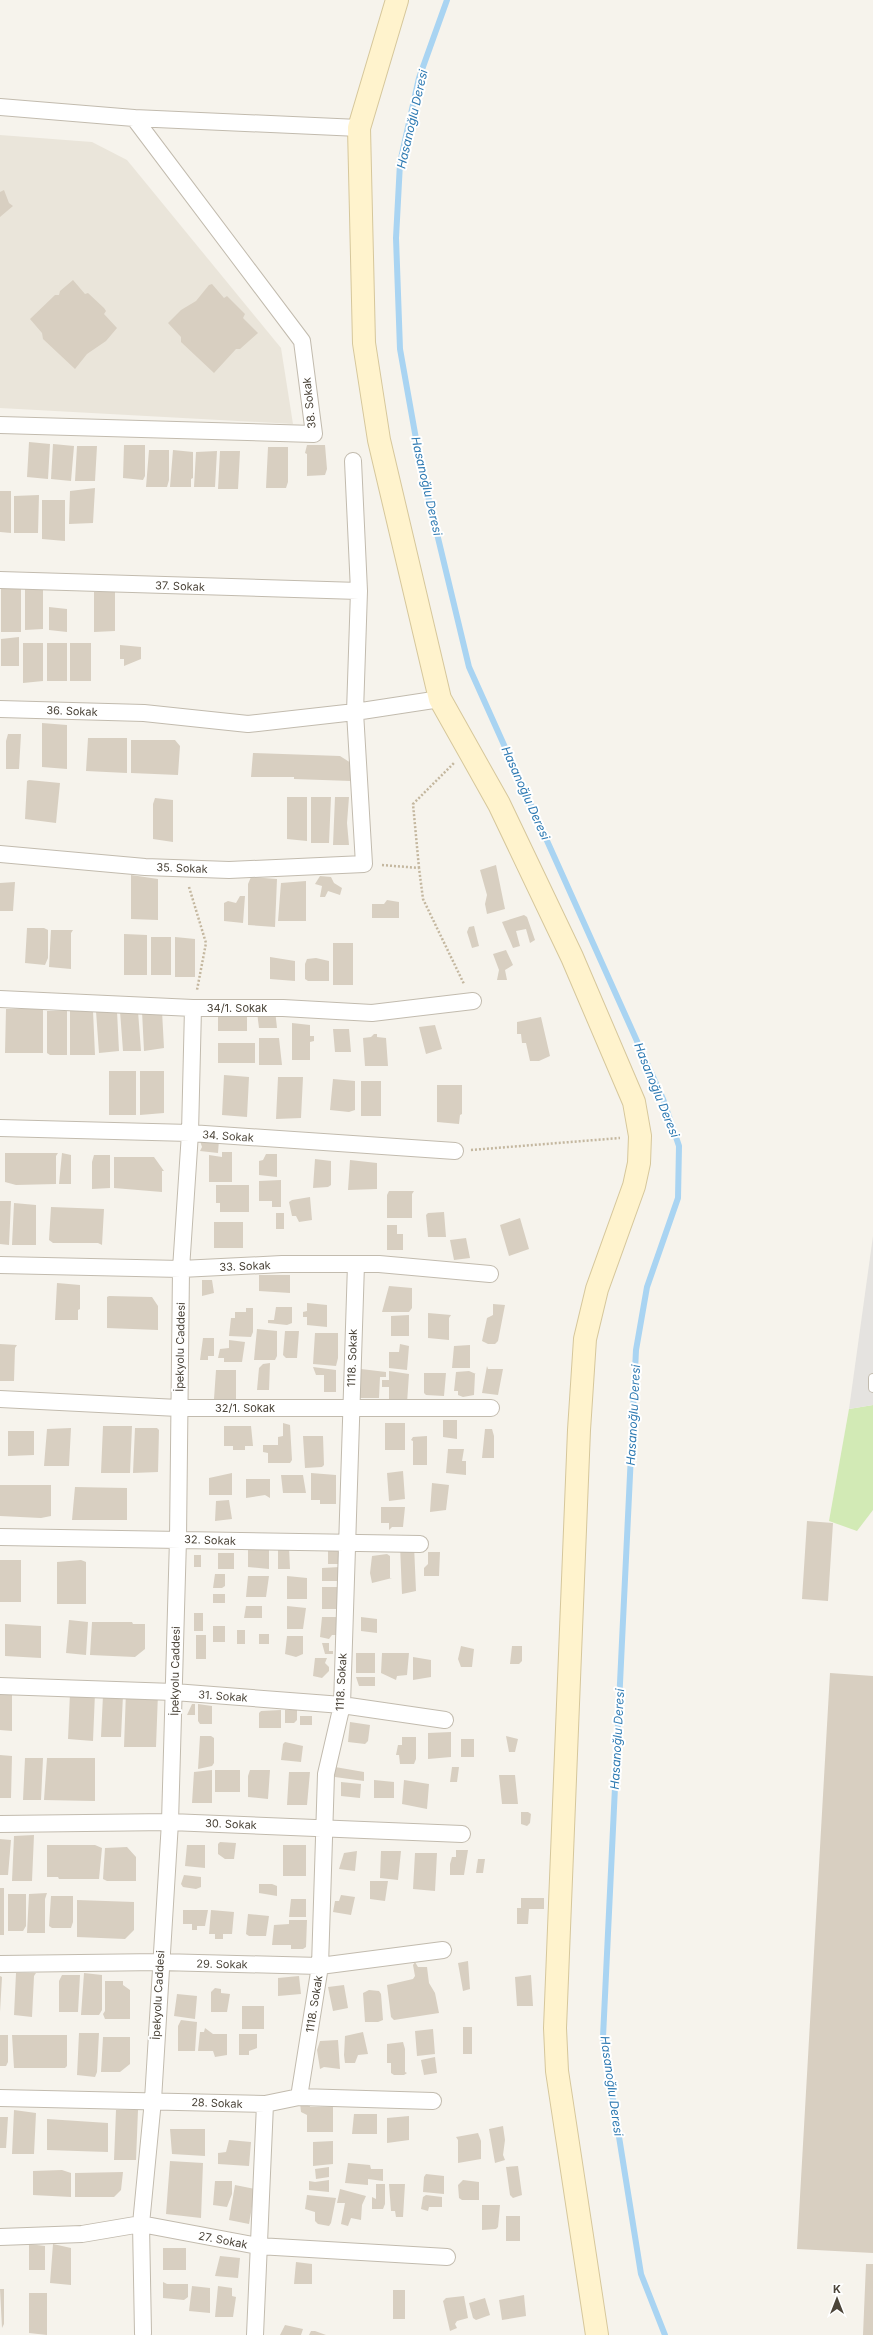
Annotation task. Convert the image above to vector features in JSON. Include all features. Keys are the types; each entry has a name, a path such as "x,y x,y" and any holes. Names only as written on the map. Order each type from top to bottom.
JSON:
{"street":[{"path":"397,0 360,128 364,343 379,440 440,699 499,804 572,957 634,1102 640,1136 639,1163 634,1186 596,1289 585,1339 579,1430 555,2028 557,2071 597,2335"},
{"path":"0,107 134,118 360,128"},
{"name":"38. Sokak","path":"0,425 314,434 302,341 134,118"},
{"path":"353,461 360,591 355,712 364,864"},
{"name":"37. Sokak","path":"0,580 360,591"},
{"name":"36. Sokak","path":"0,709 144,713 248,724 355,712 440,699"},
{"name":"35. Sokak","path":"0,854 228,870 364,864"},
{"name":"34/1. Sokak","path":"0,999 193,1008 283,1008 372,1013 473,1001"},
{"name":"İpekyolu Caddesi","path":"143,2333 140,2224 152,2100 170,1822 178,1538 178,1408 181,1269 190,1133 193,1008"},
{"name":"34. Sokak","path":"0,1128 190,1133 455,1151"},
{"name":"33. Sokak","path":"0,1265 181,1269 282,1264 379,1264 490,1274"},
{"name":"1118. Sokak","path":"299,2097 320,1966 326,1774 342,1705 350,1408 356,1264"},
{"name":"32/1. Sokak","path":"0,1399 178,1408 491,1408"},
{"name":"32. Sokak","path":"0,1537 178,1538 347,1544 420,1544"},
{"name":"31. Sokak","path":"0,1686 174,1692 342,1705 445,1720"},
{"name":"30. Sokak","path":"0,1824 170,1822 462,1834"},
{"name":"29. Sokak","path":"0,1964 160,1962 320,1966 443,1950"},
{"name":"28. Sokak","path":"0,2098 152,2100 265,2104 299,2097 433,2101"},
{"path":"255,2335 265,2104"},
{"name":"27. Sokak","path":"0,2237 82,2234 140,2224 258,2246 447,2257"}],"lane":[{"path":"873,1378 873,1388"}],"path":[{"path":"468,748 413,804 423,899 473,1001"},
{"path":"364,864 419,868"},
{"path":"185,868 206,943 193,1008"},
{"path":"455,1151 640,1136"}],"shaded area":[{"path":"0,135 92,142 127,160 281,348 293,424 0,408"},
{"path":"873,1236 873,1405 849,1409"}],"green space":[{"path":"873,1405 873,1510 857,1531 829,1521 849,1409"}],"building":[{"path":"4,190 9,203 13,206 0,217 0,192"},
{"path":"73,280 85,294 88,293 104,308 106,311 104,314 117,328 106,341 87,354 75,369 43,339 42,333 30,319 55,295 59,295 60,291"},
{"path":"212,284 224,298 227,296 245,314 243,318 258,333 240,349 236,349 214,373 181,342 181,337 168,323 181,310 196,301 209,285"},
{"path":"29,442 50,444 48,479 27,477"},
{"path":"53,444 74,446 71,481 51,479"},
{"path":"124,445 145,445 145,476 143,480 123,478"},
{"path":"307,445 325,445 327,469 325,475 307,476 307,454 305,453"},
{"path":"77,446 97,446 95,481 75,481"},
{"path":"268,447 288,447 288,482 286,488 266,488"},
{"path":"149,450 169,450 169,480 167,487 146,487"},
{"path":"173,450 193,452 193,478 191,479 191,487 170,487"},
{"path":"217,451 215,487 194,487 196,452"},
{"path":"220,451 240,451 238,489 218,489"},
{"path":"95,488 93,523 69,524 70,491"},
{"path":"0,491 11,491 11,533 0,532"},
{"path":"39,495 38,533 14,533 14,496"},
{"path":"42,500 65,500 65,541 42,539"},
{"path":"21,585 21,632 1,632 1,588"},
{"path":"25,585 43,585 43,629 25,630"},
{"path":"94,592 115,592 115,631 94,632"},
{"path":"49,607 67,609 67,632 49,630"},
{"path":"19,637 19,666 1,666 1,639"},
{"path":"23,643 43,643 43,681 23,683"},
{"path":"47,643 67,643 67,681 47,681"},
{"path":"70,643 91,643 91,681 70,681"},
{"path":"120,645 141,647 141,659 124,666 124,659 120,659"},
{"path":"42,723 67,725 67,769 42,767"},
{"path":"8,734 21,734 19,769 6,769 6,741"},
{"path":"88,738 127,738 127,773 86,771"},
{"path":"131,740 175,740 180,746 178,775 131,773"},
{"path":"253,753 340,756 351,763 351,781 294,779 294,777 251,777"},
{"path":"27,781 60,783 56,823 25,819"},
{"path":"287,797 307,797 307,841 287,839"},
{"path":"311,797 331,797 329,843 311,843"},
{"path":"335,797 349,797 347,823 349,845 333,845"},
{"path":"155,798 173,800 173,842 153,839 153,804"},
{"path":"496,865 505,909 487,914 485,904 487,895 480,870"},
{"path":"131,875 158,879 158,920 131,919"},
{"path":"320,876 331,877 334,883 342,888 340,895 328,891 325,897 320,897 322,886 315,884"},
{"path":"251,877 277,879 275,927 248,925 248,884"},
{"path":"306,881 306,921 278,921 281,883"},
{"path":"15,882 13,911 0,911 0,883"},
{"path":"240,896 245,896 243,923 224,921 224,903 228,901 236,903"},
{"path":"387,900 399,902 399,918 372,918 372,904 384,904"},
{"path":"524,915 527,917 535,940 530,943 526,929 516,931 520,946 513,948 502,922"},
{"path":"474,926 479,946 472,948 467,932 469,927"},
{"path":"27,928 44,928 48,930 48,958 45,965 25,963"},
{"path":"51,930 73,930 71,933 71,969 49,967"},
{"path":"124,934 147,935 147,975 124,975"},
{"path":"151,937 171,937 171,975 151,975"},
{"path":"175,937 195,939 195,977 175,977"},
{"path":"333,943 353,943 353,985 333,985"},
{"path":"506,950 513,965 505,970 507,980 497,980 499,970 493,954"},
{"path":"270,957 295,961 295,981 270,979"},
{"path":"316,958 329,961 329,981 308,981 305,979 305,964 307,959"},
{"path":"6,1009 43,1009 43,1053 5,1053"},
{"path":"275,1010 277,1028 259,1028 257,1012"},
{"path":"47,1011 67,1011 67,1055 50,1055 47,1053"},
{"path":"70,1011 93,1011 95,1055 70,1055"},
{"path":"96,1011 117,1011 119,1051 99,1053"},
{"path":"120,1011 138,1011 141,1051 123,1051"},
{"path":"142,1011 162,1011 164,1048 144,1051"},
{"path":"218,1011 247,1013 247,1031 218,1031"},
{"path":"541,1017 550,1056 539,1061 530,1061 526,1043 522,1043 521,1034 517,1034 517,1022"},
{"path":"292,1023 310,1025 310,1036 314,1036 314,1041 310,1042 310,1060 292,1060"},
{"path":"435,1025 442,1049 426,1054 419,1027"},
{"path":"333,1029 349,1029 351,1052 335,1052"},
{"path":"374,1034 377,1034 377,1037 386,1038 388,1066 365,1066 363,1038 371,1037"},
{"path":"259,1038 279,1038 282,1065 259,1065"},
{"path":"218,1043 255,1043 255,1063 218,1063"},
{"path":"109,1071 136,1071 136,1115 109,1115"},
{"path":"140,1071 164,1071 164,1113 140,1115"},
{"path":"224,1075 249,1077 247,1117 222,1115"},
{"path":"278,1077 303,1077 301,1118 276,1119"},
{"path":"333,1079 355,1081 355,1110 349,1112 330,1110"},
{"path":"361,1081 381,1081 381,1116 361,1116"},
{"path":"437,1085 462,1085 462,1114 460,1115 459,1124 437,1122"},
{"path":"219,1140 218,1153 200,1151 202,1147 200,1141"},
{"path":"222,1152 232,1152 232,1182 209,1182 209,1155 222,1157"},
{"path":"5,1153 58,1153 56,1156 56,1184 16,1185 5,1182"},
{"path":"62,1153 71,1155 71,1184 59,1184"},
{"path":"266,1154 277,1154 277,1177 259,1175 259,1161 263,1160"},
{"path":"94,1155 110,1155 110,1188 92,1189 92,1162"},
{"path":"114,1157 154,1157 164,1171 162,1171 162,1192 114,1188"},
{"path":"315,1159 331,1161 331,1185 328,1187 313,1188"},
{"path":"350,1160 377,1163 377,1189 348,1190"},
{"path":"281,1180 281,1207 272,1207 272,1201 259,1201 259,1181"},
{"path":"216,1185 249,1185 249,1212 220,1212 220,1203 216,1203"},
{"path":"389,1191 414,1191 412,1194 412,1218 387,1218 387,1195"},
{"path":"310,1197 312,1220 299,1222 296,1216 292,1216 289,1202 292,1200"},
{"path":"0,1201 11,1201 9,1245 0,1244"},
{"path":"14,1203 36,1205 36,1245 12,1245"},
{"path":"51,1207 104,1209 102,1245 98,1243 53,1243 49,1240"},
{"path":"444,1212 446,1237 428,1237 426,1215 428,1213"},
{"path":"276,1213 284,1213 284,1229 276,1229"},
{"path":"520,1218 529,1249 509,1256 500,1225"},
{"path":"214,1222 243,1222 243,1248 214,1248"},
{"path":"387,1225 397,1225 397,1234 403,1234 403,1250 387,1250"},
{"path":"466,1238 470,1258 454,1260 450,1240"},
{"path":"259,1275 290,1275 290,1293 259,1291"},
{"path":"202,1280 212,1280 214,1293 202,1296"},
{"path":"57,1283 80,1285 80,1309 78,1310 78,1320 55,1320"},
{"path":"389,1286 412,1288 412,1308 409,1312 382,1312"},
{"path":"107,1297 152,1297 158,1306 158,1330 107,1328"},
{"path":"307,1303 327,1305 327,1327 307,1325 307,1317 303,1317 303,1312 307,1311"},
{"path":"493,1304 505,1305 498,1341 495,1344 488,1344 482,1341 487,1318 493,1315"},
{"path":"276,1307 292,1307 292,1323 287,1325 268,1323 268,1320 274,1320"},
{"path":"246,1308 253,1308 253,1332 251,1337 229,1336 231,1318 235,1318 235,1312 246,1312"},
{"path":"428,1313 451,1315 449,1318 449,1340 428,1338"},
{"path":"409,1315 409,1336 391,1336 391,1316"},
{"path":"257,1329 277,1331 277,1356 275,1360 254,1360"},
{"path":"285,1331 299,1331 297,1358 286,1358 283,1355"},
{"path":"315,1333 338,1333 338,1358 336,1366 313,1364"},
{"path":"203,1338 214,1338 214,1356 208,1356 208,1360 200,1360"},
{"path":"229,1340 245,1342 242,1362 224,1362 224,1358 218,1358 220,1349 229,1348"},
{"path":"0,1344 17,1345 15,1348 14,1381 0,1381"},
{"path":"400,1344 409,1346 407,1370 389,1368 389,1352 399,1352"},
{"path":"470,1345 470,1368 452,1368 454,1346"},
{"path":"270,1363 269,1390 257,1390 259,1368 263,1364"},
{"path":"487,1366 488,1369 503,1369 498,1395 482,1393"},
{"path":"313,1367 336,1370 336,1392 324,1392 324,1375 316,1375"},
{"path":"361,1369 386,1372 386,1377 380,1377 379,1398 359,1398"},
{"path":"216,1370 236,1370 236,1401 233,1399 214,1399"},
{"path":"389,1371 409,1374 407,1403 389,1403 389,1387 382,1387 382,1380 389,1380"},
{"path":"469,1371 476,1374 474,1395 463,1397 458,1395 458,1391 454,1391 456,1372"},
{"path":"424,1373 446,1373 444,1396 426,1395 424,1393"},
{"path":"443,1420 457,1420 457,1439 443,1437"},
{"path":"283,1423 290,1425 292,1460 290,1463 268,1463 268,1453 263,1452 263,1445 278,1445 278,1437 283,1436"},
{"path":"385,1423 405,1423 405,1450 385,1450"},
{"path":"103,1426 132,1426 130,1473 101,1473"},
{"path":"224,1426 251,1426 253,1446 245,1446 245,1450 233,1450 233,1446 224,1446"},
{"path":"71,1428 69,1466 44,1466 47,1429"},
{"path":"135,1428 157,1428 159,1430 158,1472 133,1473"},
{"path":"485,1429 492,1429 494,1436 494,1458 482,1458"},
{"path":"8,1431 34,1431 34,1455 8,1456"},
{"path":"303,1436 323,1436 324,1465 322,1467 305,1468"},
{"path":"427,1436 427,1465 413,1465 413,1441 411,1440 413,1437"},
{"path":"448,1449 464,1449 462,1461 466,1461 466,1475 446,1473"},
{"path":"403,1471 405,1499 389,1501 387,1473"},
{"path":"232,1473 232,1495 209,1495 209,1478"},
{"path":"311,1473 336,1475 336,1504 320,1504 320,1500 311,1500"},
{"path":"281,1475 303,1475 306,1493 283,1493"},
{"path":"246,1479 270,1479 270,1498 265,1495 246,1498"},
{"path":"432,1483 449,1485 446,1510 430,1512"},
{"path":"0,1485 51,1485 51,1516 41,1518 0,1516"},
{"path":"75,1487 127,1488 127,1520 72,1520"},
{"path":"229,1500 232,1519 215,1521 216,1501"},
{"path":"381,1507 405,1507 403,1527 392,1527 389,1530 389,1523 381,1523"},
{"path":"807,1521 833,1523 828,1601 802,1599"},
{"path":"400,1545 414,1545 416,1591 402,1594"},
{"path":"289,1547 290,1569 278,1569 278,1548"},
{"path":"248,1548 269,1548 269,1569 248,1567"},
{"path":"328,1548 338,1548 338,1564 328,1564"},
{"path":"428,1552 440,1552 439,1576 424,1576 424,1568 428,1564"},
{"path":"218,1553 234,1553 234,1569 218,1569"},
{"path":"387,1554 390,1556 390,1578 392,1578 372,1583 370,1573 372,1556"},
{"path":"194,1555 201,1555 201,1567 194,1567"},
{"path":"0,1560 21,1560 21,1602 0,1602"},
{"path":"81,1560 86,1562 86,1604 57,1604 57,1562"},
{"path":"340,1567 340,1581 322,1581 322,1568"},
{"path":"215,1574 225,1574 225,1586 222,1588 213,1588"},
{"path":"248,1576 269,1576 266,1597 246,1597"},
{"path":"287,1576 307,1578 307,1599 287,1599"},
{"path":"322,1587 340,1587 338,1609 322,1609"},
{"path":"213,1594 225,1594 225,1603 213,1603"},
{"path":"246,1606 262,1606 262,1618 244,1618"},
{"path":"287,1606 306,1608 303,1629 287,1629"},
{"path":"194,1613 203,1613 203,1631 194,1631"},
{"path":"322,1617 336,1617 336,1635 332,1635 329,1639 320,1637"},
{"path":"361,1617 377,1619 377,1633 361,1631"},
{"path":"69,1620 88,1622 86,1655 66,1653"},
{"path":"92,1622 132,1622 133,1624 145,1624 145,1649 135,1657 90,1655"},
{"path":"5,1624 41,1626 41,1658 5,1656"},
{"path":"213,1626 225,1626 225,1642 213,1642"},
{"path":"237,1630 245,1630 245,1644 237,1644"},
{"path":"259,1634 269,1634 269,1644 259,1644"},
{"path":"196,1635 206,1635 206,1659 196,1659"},
{"path":"287,1636 303,1636 303,1654 296,1657 285,1654"},
{"path":"322,1643 329,1643 329,1651 333,1651 333,1654 325,1654"},
{"path":"461,1646 474,1649 472,1667 461,1667 458,1659"},
{"path":"512,1646 522,1646 522,1661 519,1664 510,1664"},
{"path":"356,1653 375,1653 375,1673 356,1673"},
{"path":"382,1653 409,1653 407,1675 397,1676 396,1680 381,1673"},
{"path":"413,1657 431,1660 431,1677 413,1680"},
{"path":"315,1658 327,1658 325,1663 329,1667 329,1671 322,1678 313,1676"},
{"path":"830,1673 873,1676 873,2253 797,2249"},
{"path":"356,1677 375,1677 375,1686 359,1686"},
{"path":"126,1691 158,1693 156,1747 124,1747"},
{"path":"70,1693 95,1693 93,1741 68,1739"},
{"path":"0,1694 12,1694 12,1731 0,1730"},
{"path":"103,1695 123,1695 121,1737 101,1737"},
{"path":"192,1704 195,1704 195,1715 187,1715"},
{"path":"198,1704 212,1706 212,1724 200,1724 198,1721"},
{"path":"281,1710 281,1728 259,1728 259,1713 261,1711"},
{"path":"285,1710 297,1710 297,1720 294,1723 285,1723"},
{"path":"300,1716 312,1716 312,1725 300,1725"},
{"path":"350,1722 370,1725 368,1741 365,1744 348,1742"},
{"path":"451,1732 451,1757 428,1759 428,1733"},
{"path":"200,1736 211,1736 214,1738 214,1763 212,1766 198,1769"},
{"path":"506,1736 518,1739 515,1752 509,1752"},
{"path":"402,1737 416,1737 416,1759 414,1764 400,1764 399,1755 396,1755 398,1745 402,1745"},
{"path":"461,1739 474,1739 474,1757 461,1757"},
{"path":"285,1742 303,1746 301,1762 281,1760 283,1744"},
{"path":"0,1755 12,1756 11,1798 0,1798"},
{"path":"25,1758 43,1758 41,1800 23,1800"},
{"path":"47,1758 95,1758 95,1801 44,1800"},
{"path":"335,1767 364,1772 364,1781 335,1777"},
{"path":"452,1767 459,1767 457,1782 450,1782"},
{"path":"212,1770 212,1803 192,1803 194,1772"},
{"path":"215,1770 240,1770 240,1792 215,1792"},
{"path":"250,1770 270,1770 268,1799 248,1797 248,1776"},
{"path":"289,1772 310,1772 307,1805 287,1805"},
{"path":"499,1775 515,1775 518,1804 502,1804"},
{"path":"374,1780 394,1782 394,1798 374,1798"},
{"path":"404,1780 429,1784 427,1809 402,1804"},
{"path":"341,1782 361,1784 360,1798 341,1796"},
{"path":"521,1812 528,1812 531,1814 530,1823 527,1826 521,1824"},
{"path":"34,1835 32,1881 12,1881 14,1836"},
{"path":"0,1839 11,1840 8,1875 0,1875"},
{"path":"220,1842 236,1843 234,1859 225,1859 218,1854 218,1844"},
{"path":"47,1845 95,1845 102,1848 99,1879 59,1879 58,1877 47,1877"},
{"path":"187,1845 205,1845 205,1868 185,1866"},
{"path":"283,1845 306,1845 306,1876 283,1876"},
{"path":"127,1847 136,1857 136,1881 107,1881 103,1879 105,1848"},
{"path":"456,1850 468,1850 464,1875 450,1875 450,1864 452,1857 456,1857"},
{"path":"357,1851 355,1871 339,1869 344,1853"},
{"path":"381,1851 401,1851 398,1880 380,1878"},
{"path":"415,1853 437,1853 435,1891 413,1889"},
{"path":"478,1859 485,1859 483,1873 476,1873"},
{"path":"184,1875 201,1877 201,1887 196,1889 183,1887 181,1884"},
{"path":"370,1881 388,1881 385,1901 370,1899"},
{"path":"259,1884 272,1884 277,1886 277,1896 259,1893"},
{"path":"0,1888 4,1888 4,1935 0,1935"},
{"path":"47,1893 45,1899 45,1933 27,1933 29,1894"},
{"path":"8,1894 26,1894 26,1926 23,1931 8,1931"},
{"path":"341,1895 355,1897 351,1915 333,1912 335,1901 339,1901"},
{"path":"51,1896 73,1896 73,1922 71,1928 52,1928 49,1926"},
{"path":"521,1898 544,1898 544,1909 529,1909 528,1924 517,1924 517,1908 521,1908"},
{"path":"291,1899 306,1899 306,1917 289,1917"},
{"path":"77,1900 134,1902 134,1930 125,1939 77,1937"},
{"path":"183,1910 208,1910 205,1926 197,1926 197,1930 192,1930 192,1924 183,1924"},
{"path":"211,1910 234,1912 232,1934 223,1934 223,1939 215,1939 215,1934 209,1934"},
{"path":"248,1914 269,1916 266,1936 249,1936 246,1934"},
{"path":"289,1920 307,1920 306,1947 303,1949 291,1949 291,1945 272,1945 274,1925 289,1924"},
{"path":"468,1961 470,1989 463,1991 458,1963"},
{"path":"415,1962 418,1967 427,1967 429,1983 435,1993 439,2013 394,2020 391,2017 387,1985 413,1979 415,1976 413,1965"},
{"path":"16,1973 36,1973 34,1976 32,2017 14,2015"},
{"path":"84,1973 102,1975 102,2010 99,2015 81,2015"},
{"path":"62,1975 80,1975 78,2012 59,2012 59,1981"},
{"path":"531,1975 533,2006 517,2006 515,1977"},
{"path":"0,1976 2,1977 0,2012"},
{"path":"299,1976 301,1994 278,1996 278,1978"},
{"path":"105,1981 123,1981 123,1985 130,1990 130,2019 105,2019 103,2014 105,2011"},
{"path":"344,1985 348,2008 333,2011 328,1987"},
{"path":"215,1988 221,1989 221,1993 230,1994 227,2012 211,2012 211,1992"},
{"path":"369,1990 379,1991 381,1994 383,2020 378,2022 365,2022 363,1993"},
{"path":"177,1994 197,1996 195,2019 174,2016"},
{"path":"242,2006 264,2006 264,2029 242,2029"},
{"path":"181,2020 197,2022 195,2051 178,2051 178,2026"},
{"path":"463,2027 472,2027 472,2054 463,2054"},
{"path":"205,2028 213,2034 227,2034 227,2055 215,2057 213,2051 198,2051 200,2032 204,2032"},
{"path":"433,2029 435,2054 417,2056 415,2031"},
{"path":"363,2032 368,2054 358,2055 355,2063 345,2063 345,2036"},
{"path":"79,2033 99,2033 97,2072 95,2077 77,2075"},
{"path":"239,2034 257,2034 257,2048 249,2051 249,2055 239,2055"},
{"path":"0,2035 8,2035 8,2062 6,2066 0,2066"},
{"path":"12,2035 67,2035 67,2066 65,2068 14,2068"},
{"path":"103,2037 130,2037 130,2064 120,2072 101,2072"},
{"path":"338,2040 340,2069 324,2067 320,2069 317,2050 320,2041"},
{"path":"403,2042 405,2049 405,2072 407,2073 404,2075 394,2075 391,2073 391,2063 387,2063 387,2044"},
{"path":"435,2057 437,2073 424,2075 421,2060"},
{"path":"300,2103 309,2103 310,2107 333,2107 333,2132 307,2132 307,2115 301,2112"},
{"path":"14,2110 36,2113 34,2154 12,2154"},
{"path":"116,2110 138,2110 136,2160 114,2160"},
{"path":"354,2114 377,2114 377,2134 352,2134"},
{"path":"409,2116 409,2140 387,2143 387,2118"},
{"path":"0,2117 8,2117 6,2148 0,2148"},
{"path":"47,2119 108,2123 108,2152 47,2150"},
{"path":"503,2126 505,2140 503,2155 505,2160 495,2163 489,2129"},
{"path":"170,2129 205,2129 205,2156 172,2154"},
{"path":"478,2133 481,2141 481,2159 458,2163 458,2140 456,2137"},
{"path":"229,2140 251,2142 249,2166 218,2164 218,2153 226,2152"},
{"path":"333,2141 333,2164 313,2166 313,2142"},
{"path":"170,2161 203,2163 201,2218 166,2214"},
{"path":"348,2163 370,2165 371,2169 383,2169 383,2181 368,2179 368,2185 345,2183"},
{"path":"518,2166 522,2195 513,2198 510,2195 506,2167"},
{"path":"329,2167 329,2177 316,2179 315,2169"},
{"path":"62,2170 71,2173 71,2197 33,2195 33,2171"},
{"path":"123,2172 121,2190 114,2197 75,2197 75,2173"},
{"path":"426,2174 444,2176 444,2194 423,2192 424,2177"},
{"path":"329,2180 329,2192 309,2190 309,2181 315,2182"},
{"path":"463,2180 479,2182 479,2200 462,2200 459,2198 458,2185"},
{"path":"215,2181 232,2181 232,2194 227,2207 213,2205"},
{"path":"376,2184 385,2184 385,2204 383,2209 372,2209 372,2197 376,2199"},
{"path":"389,2184 405,2184 403,2217 396,2217 395,2211 391,2211"},
{"path":"235,2185 255,2189 249,2224 229,2220"},
{"path":"340,2189 366,2196 362,2205 361,2220 351,2218 348,2226 341,2224 345,2203 337,2203"},
{"path":"307,2195 336,2198 331,2223 329,2226 318,2224 315,2221 315,2212 305,2209"},
{"path":"426,2195 442,2197 442,2207 429,2207 428,2211 421,2209 423,2197"},
{"path":"482,2205 500,2205 498,2227 496,2229 482,2230"},
{"path":"506,2216 520,2216 520,2241 506,2241"},
{"path":"29,2244 45,2246 45,2270 29,2270"},
{"path":"53,2244 71,2248 71,2285 50,2283"},
{"path":"163,2248 186,2248 186,2270 163,2270"},
{"path":"220,2256 240,2258 238,2278 215,2276"},
{"path":"296,2262 312,2264 312,2284 294,2284"},
{"path":"866,2264 873,2264 873,2335 863,2335"},
{"path":"163,2282 167,2284 188,2284 188,2297 184,2300 163,2298"},
{"path":"192,2286 210,2288 210,2313 189,2311"},
{"path":"218,2286 232,2288 232,2296 236,2297 233,2317 215,2317"},
{"path":"0,2289 4,2289 4,2324 2,2328"},
{"path":"393,2290 405,2290 405,2319 393,2319"},
{"path":"29,2293 47,2293 47,2335 29,2333"},
{"path":"524,2295 526,2316 502,2320 499,2300"},
{"path":"464,2296 468,2318 457,2321 455,2324 457,2328 450,2331 443,2301 446,2298"},
{"path":"485,2298 490,2315 476,2320 473,2318 469,2303"},
{"path":"285,2325 303,2329 301,2335 280,2335"},
{"path":"311,2331 315,2331 326,2335 309,2335"}],"waterway":[{"name":"Hasanoğlu Deresi","path":"447,0 419,78 400,163 396,238 400,349 421,467 469,667 663,1099 679,1146 678,1198 647,1287 636,1350 603,2037 641,2274 665,2335"}]}
